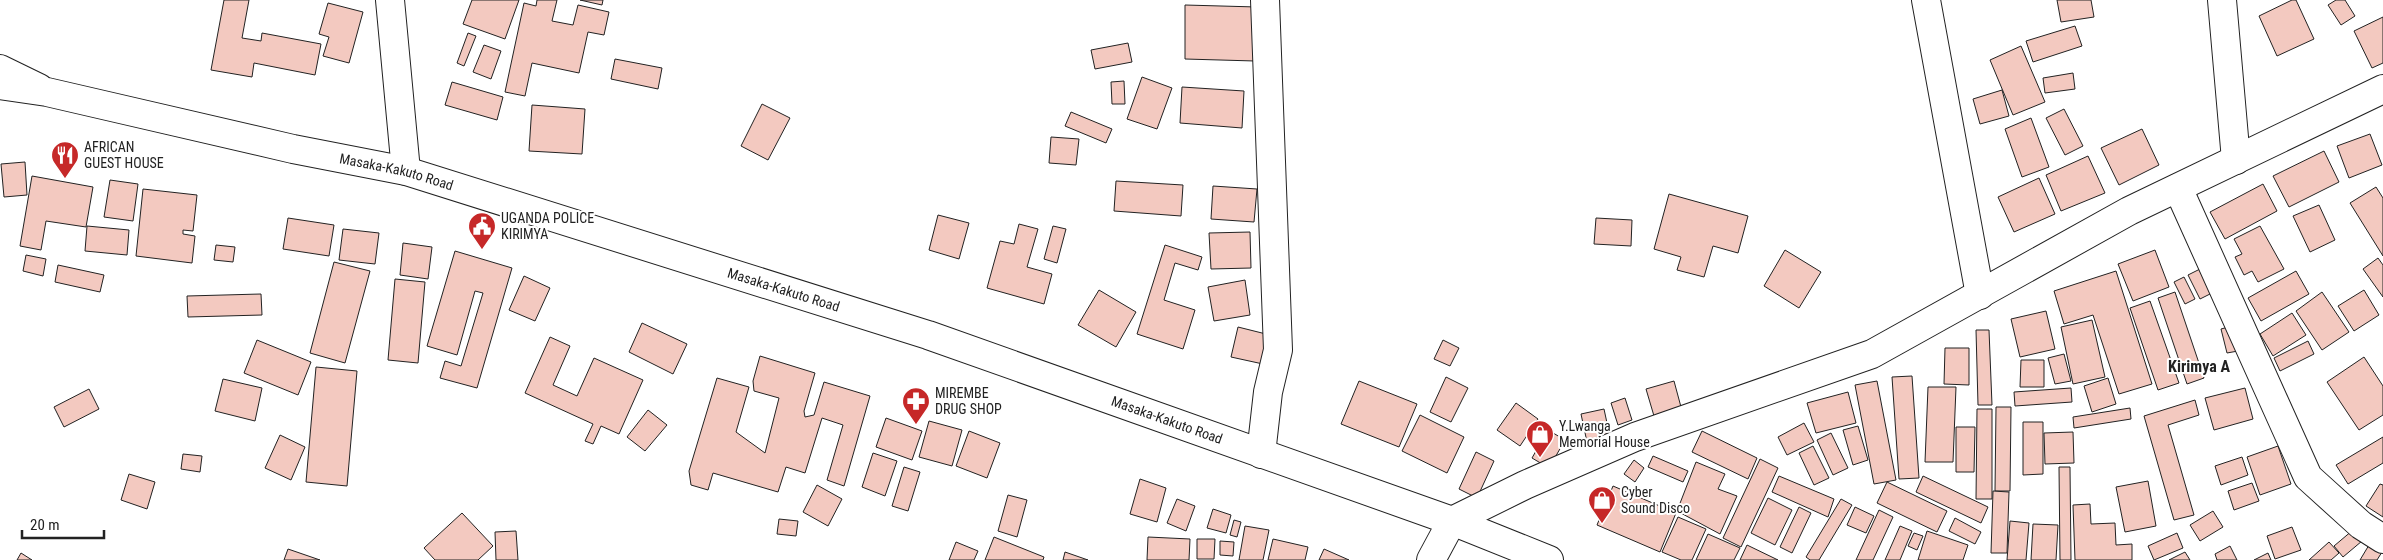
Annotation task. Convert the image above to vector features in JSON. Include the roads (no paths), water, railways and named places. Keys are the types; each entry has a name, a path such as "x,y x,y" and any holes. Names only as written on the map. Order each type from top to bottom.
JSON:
{"main road":[{"path":"390,0 406,171"},
{"path":"1261,454 1268,392 1278,350 1265,0"},
{"path":"1926,0 1980,295"},
{"path":"2222,0 2236,160"},
{"path":"0,69 47,92"},
{"name":"Masaka-Kakuto Road","path":"0,85 47,92 293,149 406,171 928,335 1452,521 1549,560"},
{"path":"1431,560 1452,521 1525,485 1635,437 1872,354 2129,211 2383,89"},
{"path":"2178,188 2308,477 2361,525 2383,539"}],"place":[{"name":"AFRICAN GUEST HOUSE","path":"65,179"},
{"name":"UGANDA POLICE KIRIMYA","path":"482,250"},
{"name":"MIREMBE DRUG SHOP","path":"916,425"},
{"name":"Y.Lwanga Memorial House","path":"1540,458"},
{"name":"Cyber Sound Disco","path":"1602,524"}],"district":[{"name":"Kirimya A","path":"2199,366"}]}
